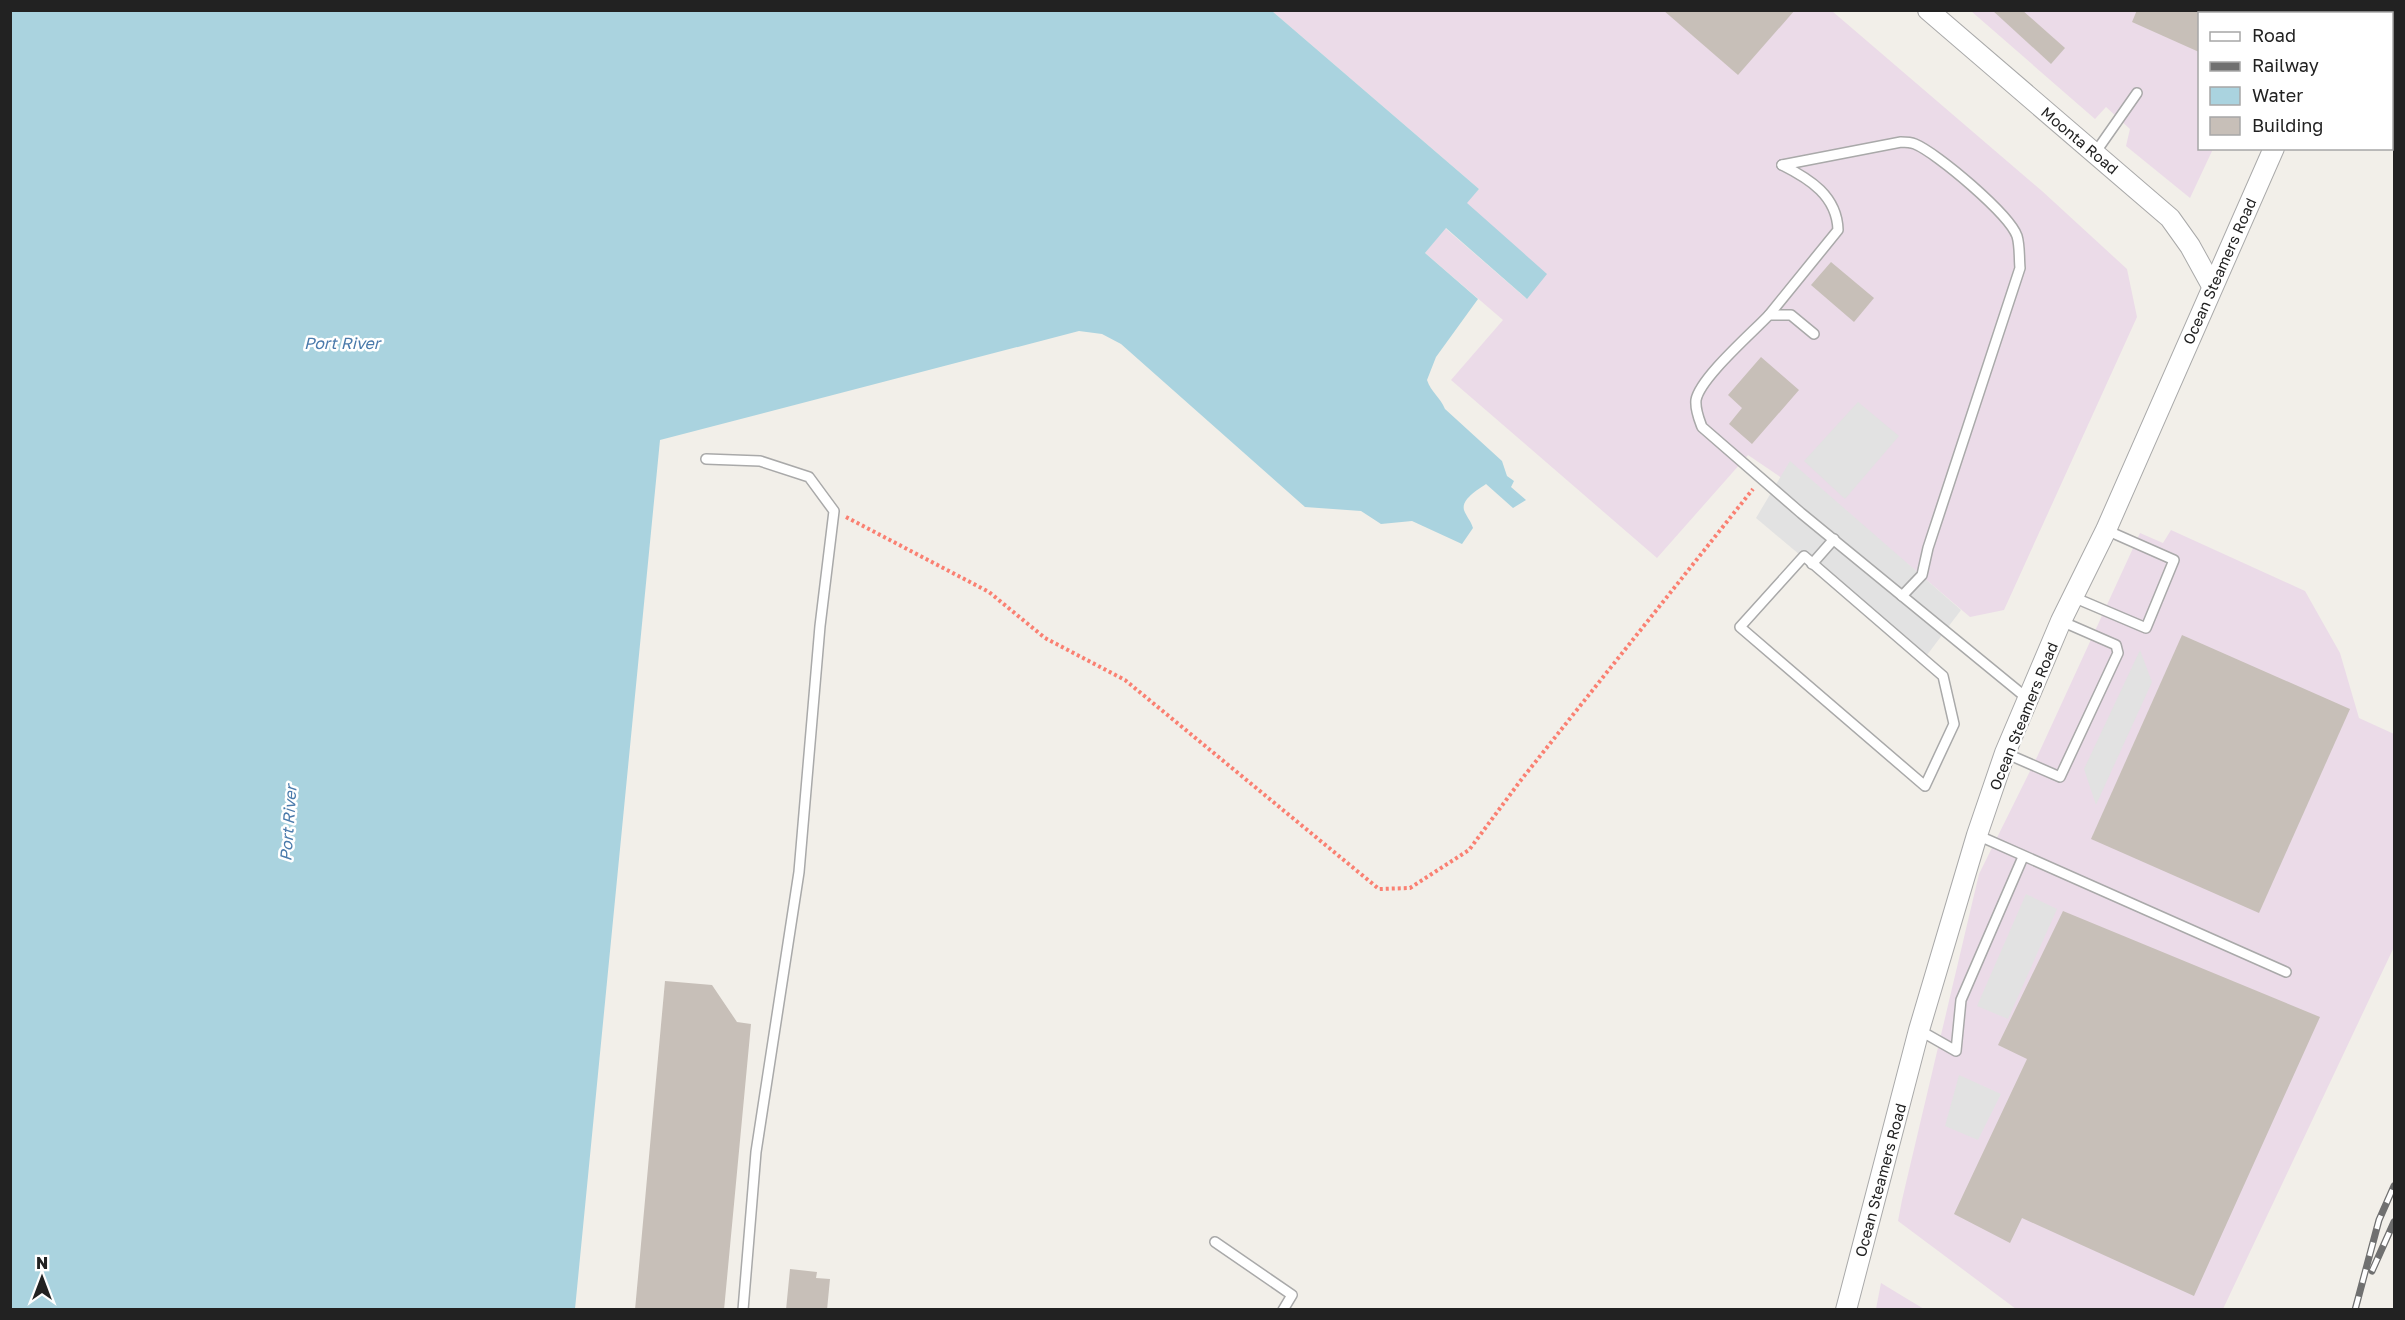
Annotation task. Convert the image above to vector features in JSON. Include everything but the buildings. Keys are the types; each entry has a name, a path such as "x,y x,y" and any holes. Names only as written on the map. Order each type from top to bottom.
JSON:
{"street":[{"name":"Moonta Road","path":"1928,10 2170,218 2190,246 2212,286"},
{"name":"Ocean Steamers Road","path":"1846,1310 1919,1030 1977,835 2005,753 2061,621 2106,530 2273,150"}],"lane":[{"path":"2095,153 2137,93"},
{"path":"1902,596 1922,575 1928,548 2019,268 2016,235 2010,223 1977,191 1934,155 1913,143 1901,142 1782,165 1802,174 1827,195 1837,214 1838,230 1769,315 1702,385 1696,400 1697,415 1702,427 1761,479 1902,596 2028,699"},
{"path":"1769,315 1791,315 1814,334"},
{"path":"706,459 760,461 809,477 834,511 820,627 800,872 756,1152 742,1310"},
{"path":"2073,597 2146,628 2174,560 2106,530"},
{"path":"1812,564 1834,539"},
{"path":"1804,556 1812,564 1943,676 1954,724 1925,786 1740,627 1804,556"},
{"path":"2005,753 2060,777 2118,653 2116,645 2061,621"},
{"path":"1977,835 2286,972"},
{"path":"1919,1030 1956,1051 1961,1000 2023,857"},
{"path":"1215,1242 1292,1295 1283,1310"}],"path":[{"path":"834,511 989,591 1045,638 1125,680 1379,889 1410,888 1469,850 1521,780 1761,479"}],"shaded area":[{"path":"1272,11 1832,11 2042,191 2127,269 2137,317 2004,610 1970,617 1909,565 1748,455 1657,558 1451,380 1503,320 1425,253 1445,228 1527,299 1504,237 1466,203 1479,189"},
{"path":"1971,11 2276,11 2198,12 2198,150 2213,150 2190,198 2126,146 2130,129 2106,107 2095,119"},
{"path":"1858,402 1899,436 1845,499 1804,461"},
{"path":"1790,461 1961,610 1924,659 1756,518"},
{"path":"2171,530 2305,591 2340,653 2359,718 2394,734 2394,947 2223,1309 2016,1309 1898,1221 1902,1200 1979,874 2037,757 2140,533 2163,543"},
{"path":"2140,650 2152,682 2096,805 2084,769"},
{"path":"2026,894 2057,909 2008,1019 1977,1006"},
{"path":"1959,1075 2001,1094 1978,1140 1945,1126"},
{"path":"1881,1283 1904,1297 1924,1309 1876,1309"}],"water":[{"name":"Port River","path":"10,11 1272,11 1479,189 1467,203 1547,274 1527,299 1446,228 1425,253 1478,299 1436,357 1427,380 1445,409 1502,461 1507,476 1514,481 1511,487 1526,500 1513,508 1486,484 1465,502 1464,510 1473,528 1462,544 1412,521 1381,524 1361,511 1305,507 1121,344 1102,334 1079,331 660,440 575,1309 11,1309"}],"railway":[{"path":"2355,1310 2379,1220 2394,1186"},
{"path":"2372,1271 2394,1222"}]}
